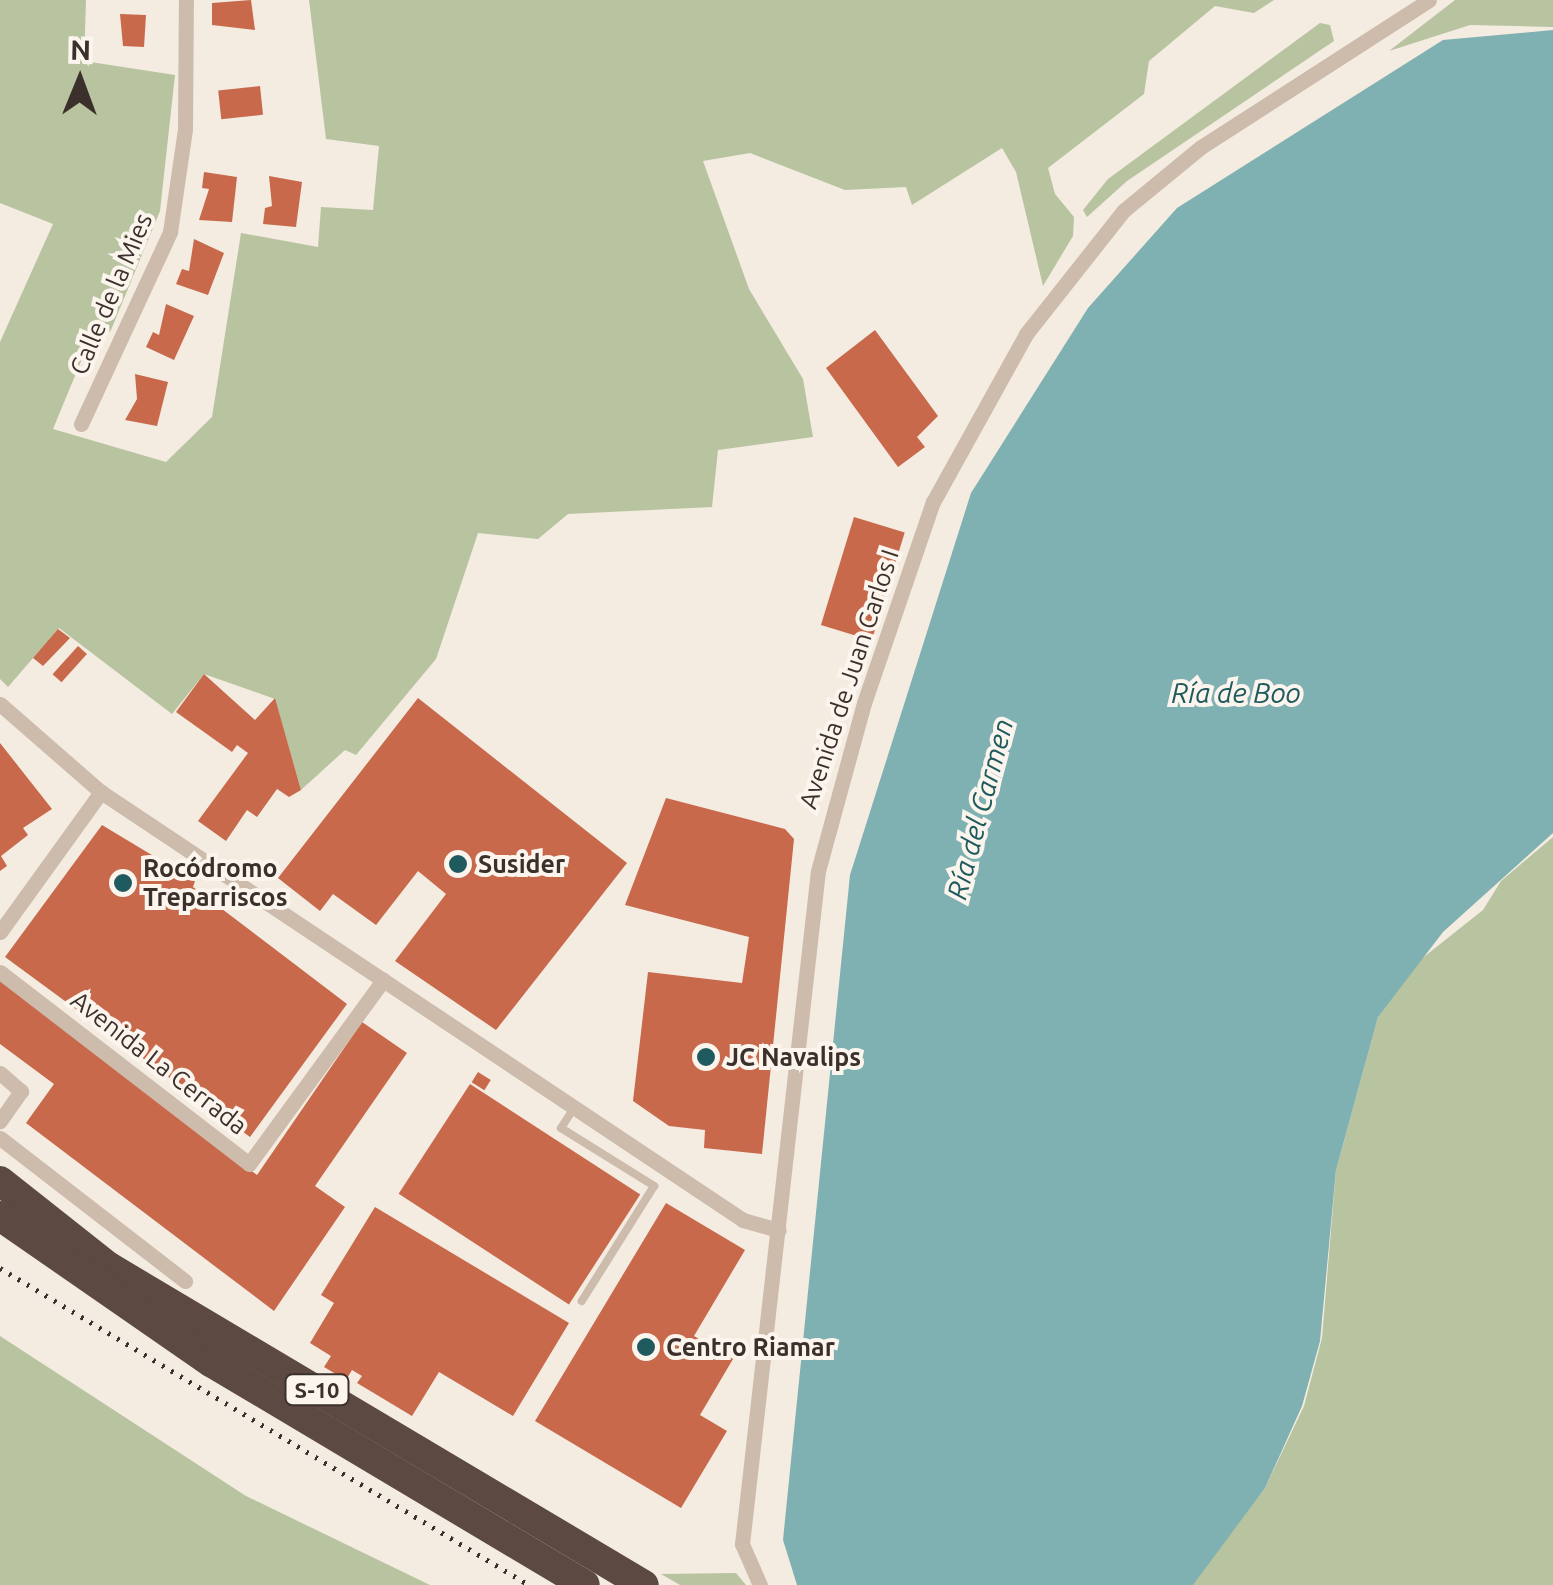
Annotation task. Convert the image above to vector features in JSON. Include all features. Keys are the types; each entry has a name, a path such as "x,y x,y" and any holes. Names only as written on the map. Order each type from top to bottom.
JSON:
{"highway":[{"name":"S-10","path":"0,1181 109,1266 644,1585"},
{"name":"S-10","path":"0,1216 211,1362 586,1585"}],"street":[{"name":"Calle de la Mies","path":"82,424 170,232 184,129 186,0"},
{"name":"Avenida de Juan Carlos I","path":"760,1585 742,1544 814,894 831,812 918,542 962,440 1026,334 1123,211 1202,147 1429,0"},
{"path":"0,704 102,792 743,1220 779,1230"},
{"path":"0,932 102,792"},
{"name":"Avenida La Cerrada","path":"0,972 249,1164 383,980"},
{"path":"0,1073 22,1091 0,1121"},
{"path":"0,1138 186,1281"}],"lane":[{"path":"574,1108 561,1128 654,1186 582,1301"}],"green space":[{"path":"0,0 86,0 84,61 175,75 160,211 111,330 84,354 53,429 166,462 212,417 241,233 318,247 321,207 373,210 379,146 326,139 309,0 1274,0 1254,13 1215,6 1149,61 1144,94 1048,168 1055,194 1074,217 1073,236 1043,286 1016,172 1002,148 912,205 906,187 845,190 750,153 703,161 749,289 803,379 813,437 718,450 712,507 568,514 538,539 478,533 436,659 356,755 345,750 301,790 275,699 204,674 172,714 59,628 8,687 0,679 0,342 53,224 0,203"},
{"path":"1455,0 1553,0 1553,27 1470,25 1389,51"},
{"path":"1320,23 1330,25 1334,41 1127,181 1087,217 1083,210 1108,179"},
{"path":"1553,837 1553,1585 1191,1585 1265,1488 1304,1406 1322,1338 1336,1170 1378,1017 1415,964 1483,910 1501,881"},
{"path":"0,1336 246,1496 430,1585 0,1585"},
{"path":"736,1573 746,1585 680,1585 661,1574"}],"water":[{"name":"Ría de Boo","path":"1553,30 1553,833 1443,932 1378,1017 1336,1170 1320,1341 1302,1406 1265,1488 1193,1585 797,1585 783,1540 850,875 971,493 1088,308 1177,208 1443,40"}],"building":[{"path":"251,0 255,30 212,25 212,3"},
{"path":"120,14 146,15 144,47 123,46"},
{"path":"260,86 263,115 221,119 218,90"},
{"path":"204,172 237,177 232,222 199,220 209,189 202,188"},
{"path":"269,176 302,182 296,227 263,224 265,208 272,206"},
{"path":"194,239 224,253 208,295 176,284 182,269 189,271"},
{"path":"166,304 194,316 174,360 146,347 153,332 159,335"},
{"path":"875,330 938,416 917,437 925,447 898,467 826,368"},
{"path":"135,374 168,382 157,426 125,420 137,399"},
{"path":"854,517 905,532 872,641 821,625"},
{"path":"58,629 70,638 43,666 33,658"},
{"path":"78,646 87,654 61,682 53,674"},
{"path":"204,674 255,720 275,698 301,790 289,797 277,789 257,817 247,810 226,841 198,821 248,753 237,745 232,752 176,712"},
{"name":"Susider","path":"418,698 627,863 496,1030 395,961 446,894 418,871 376,925 333,894 320,911 278,878"},
{"path":"0,743 52,809 23,828 28,835 1,856 7,866 0,871"},
{"path":"666,798 785,829 794,839 762,1154 704,1148 705,1130 669,1126 633,1101 648,972 742,983 749,937 625,905"},
{"path":"102,825 195,881 193,887 347,1004 250,1137 5,957"},
{"path":"0,981 257,1175 362,1022 407,1053 315,1186 345,1207 274,1311 26,1123 54,1084 0,1044"},
{"path":"478,1072 491,1080 484,1090 472,1082"},
{"path":"470,1084 640,1195 569,1304 399,1194"},
{"name":"Centro Riamar","path":"666,1203 745,1250 694,1336 733,1359 700,1415 727,1431 681,1508 535,1421"},
{"path":"375,1207 569,1323 513,1416 439,1372 412,1416 357,1383 362,1376 352,1370 346,1380 324,1367 331,1356 310,1343 334,1303 321,1295"}],"railway":[{"path":"0,1268 529,1585"}],"place":[{"name":"Susider","path":"458,864"},
{"name":"Rocódromo Treparriscos","path":"123,883"},
{"name":"JC Navalips","path":"706,1057"},
{"name":"Centro Riamar","path":"646,1347"}],"water label":[{"name":"Ría del Carmen","path":"980,809"}]}
